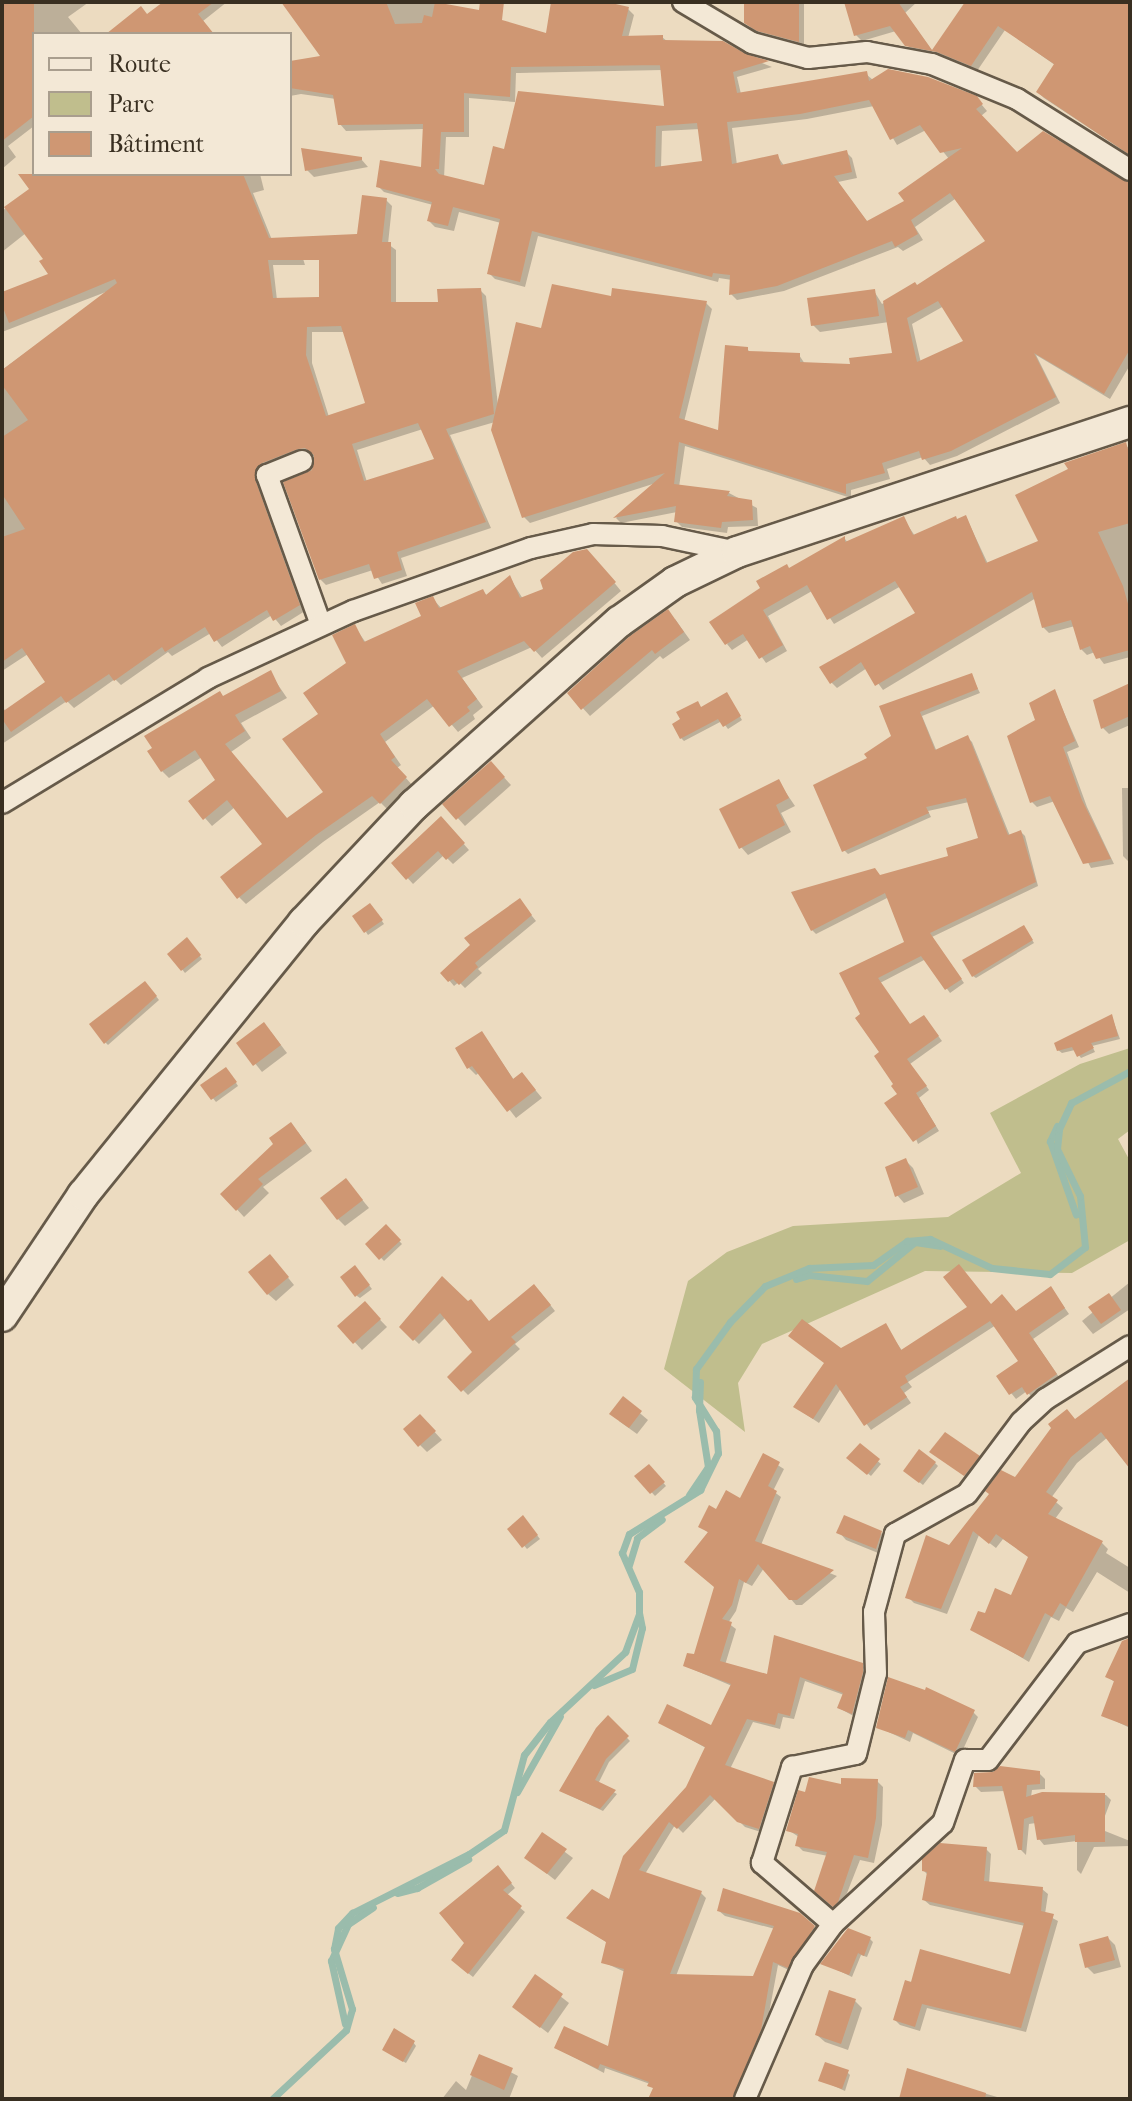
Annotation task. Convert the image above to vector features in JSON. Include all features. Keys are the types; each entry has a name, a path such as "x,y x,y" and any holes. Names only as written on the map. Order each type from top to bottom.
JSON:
{"street":[{"path":"683,2 752,43 808,58 867,52 932,64 1017,99 1130,170"},
{"path":"2,1316 83,1195 304,922 414,805 619,622 675,582 737,552 1130,422"},
{"path":"302,461 267,475 321,625"},
{"path":"2,803 208,678 321,625 531,548 593,534 662,536 737,552"},
{"path":"833,1924 762,1863 792,1767 856,1754 876,1673 874,1612 895,1534 967,1494 1021,1422 1046,1399 1130,1346"},
{"path":"745,2099 803,1965 833,1924 943,1823 965,1760 988,1760 1077,1643 1130,1624"}],"green space":[{"path":"1130,1048 1130,1130 1118,1139 1130,1161 1130,1240 1072,1273 925,1271 762,1344 738,1383 745,1432 664,1369 688,1281 727,1252 793,1226 948,1217 1021,1173 990,1113 1080,1064"}],"building":[{"path":"2,2 34,2 32,118 2,141"},
{"path":"163,2 214,2 198,14 212,32 108,32 141,6 147,14"},
{"path":"281,2 386,2 395,24 422,23 424,15 432,17 435,2 479,10 480,2 504,2 502,20 546,33 551,2 607,2 629,7 622,36 663,35 663,40 723,41 746,54 769,61 733,72 737,93 867,71 869,81 888,69 928,77 977,96 983,104 976,109 1017,152 1043,131 1130,183 1130,349 1104,394 1034,353 1056,397 951,451 922,460 919,451 882,463 885,473 846,484 846,494 679,442 674,484 730,491 727,496 752,500 753,520 722,522 721,528 674,522 676,506 613,518 665,473 522,518 491,430 516,322 541,328 552,284 611,296 612,288 707,301 679,418 718,430 725,345 748,347 748,351 800,353 800,362 850,364 849,358 892,353 883,301 915,282 917,285 985,241 950,193 911,220 918,234 895,247 892,241 777,286 729,295 730,275 713,273 712,277 532,231 520,282 487,274 500,219 453,207 448,226 427,221 432,202 376,187 380,160 421,167 423,124 338,125 333,95 292,88 292,61 320,56","holes":["660,65 664,106 518,91 504,149 493,146 484,185 439,174 435,169 439,169 441,132 464,132 464,93 510,97 511,67","869,100 890,140 920,125 940,153 962,148 898,193 904,201 867,221 834,176 852,172 847,150 781,165 778,154 732,164 727,122 800,114","697,123 702,161 655,167 656,126","938,301 963,341 917,362 907,318"]},
{"path":"744,2 799,2 799,42 757,31 744,23"},
{"path":"844,2 898,2 932,50 965,2 1130,2 1130,155 1036,92 1054,64 998,26 971,66 937,52 905,46 890,26 854,36"},
{"path":"301,148 362,157 362,160 305,171"},
{"path":"18,174 244,176 269,238 357,234 362,195 387,198 382,242 391,242 391,302 438,302 437,289 481,288 494,414 446,429 486,522 397,552 402,570 374,579 369,564 319,580 283,482 312,470 314,455 305,448 298,449 262,463 256,468 255,479 300,605 273,621 267,610 214,642 205,627 165,652 162,647 114,681 109,674 66,703 61,696 11,732 2,719 2,712 45,682 22,648 2,662 2,537 25,529 2,494 2,437 28,420 2,385 2,370 117,283 115,279 9,323 2,305 2,292 48,274 39,261 43,259 4,207 29,189","holes":["268,260 319,260 319,297 273,298","341,326 365,403 326,416 306,355 307,327","418,423 434,459 364,481 352,444"]},
{"path":"875,289 879,316 811,326 807,298"},
{"path":"1126,442 1130,457 1130,523 1098,532 1123,586 1130,611 1130,650 1096,659 1090,646 1080,650 1071,620 1042,628 1032,592 875,686 861,662 830,684 819,667 915,613 895,581 827,620 807,585 763,610 783,645 759,659 743,634 725,645 709,622 760,588 756,581 787,564 789,568 845,536 845,542 904,516 913,535 956,516 957,519 966,515 986,563 1038,541 1015,495 1068,469 1064,463"},
{"path":"587,549 616,582 534,652 524,641 457,671 477,699 467,707 470,711 449,727 427,699 380,734 395,757 391,760 407,777 380,804 372,796 316,835 237,899 220,877 262,844 227,800 203,820 188,801 215,780 195,750 161,772 147,751 152,748 144,736 220,691 223,696 271,670 281,691 235,715 245,731 225,744 287,818 323,792 282,739 318,714 303,693 346,663 332,635 355,624 364,642 421,616 415,603 433,596 439,608 483,589 486,595 510,575 520,598 543,589 540,580 573,552"},
{"path":"668,609 684,632 655,654 652,650 581,710 567,693 630,636"},
{"path":"972,673 978,689 920,712 935,750 968,735 1008,835 1021,830 1036,882 930,933 962,979 945,990 921,956 878,978 910,1024 924,1015 939,1036 907,1059 927,1086 916,1093 936,1126 913,1142 884,1103 897,1094 874,1056 879,1052 855,1018 860,1014 839,973 904,942 885,893 811,931 791,892 875,868 880,875 948,856 946,848 978,838 966,798 926,807 929,813 842,852 813,785 867,758 864,754 891,736 879,706"},
{"path":"1130,683 1130,716 1101,729 1093,700"},
{"path":"1055,689 1075,741 1063,747 1082,800 1111,859 1083,864 1050,796 1030,803 1007,736 1035,720 1029,703"},
{"path":"727,692 741,716 723,727 718,719 680,739 672,724 680,719 676,712 698,701 701,707"},
{"path":"491,761 505,777 456,820 442,804"},
{"path":"779,779 789,798 776,805 785,825 739,849 719,809"},
{"path":"441,816 465,843 446,860 438,851 406,880 391,863"},
{"path":"520,898 532,915 475,963 478,967 459,985 453,979 448,982 440,973 470,945 464,938"},
{"path":"370,903 383,920 364,933 352,916"},
{"path":"1024,925 1033,940 972,977 962,960"},
{"path":"187,937 201,955 181,971 167,954"},
{"path":"145,981 157,996 104,1044 89,1024"},
{"path":"1112,1014 1118,1036 1091,1043 1094,1048 1077,1057 1072,1047 1057,1051 1054,1043"},
{"path":"264,1022 281,1045 253,1066 236,1043"},
{"path":"482,1031 513,1079 522,1072 536,1090 507,1112 472,1066 467,1069 455,1048"},
{"path":"226,1067 237,1082 211,1100 200,1085"},
{"path":"291,1122 306,1143 258,1179 263,1184 236,1211 220,1194 273,1144 269,1138"},
{"path":"906,1158 918,1187 895,1197 885,1167"},
{"path":"346,1178 363,1200 337,1220 320,1198"},
{"path":"386,1224 401,1240 379,1260 365,1244"},
{"path":"270,1254 289,1277 267,1295 248,1272"},
{"path":"959,1264 991,1304 1002,1294 1016,1311 1051,1286 1065,1308 1029,1333 1057,1374 1027,1395 1022,1387 1009,1395 996,1376 1018,1361 990,1321 905,1376 908,1382 900,1387 907,1397 864,1426 836,1384 813,1419 793,1407 824,1363 788,1336 802,1319 841,1348 886,1323 901,1350 967,1307 943,1277"},
{"path":"355,1265 370,1285 355,1297 340,1277"},
{"path":"442,1276 468,1301 471,1299 489,1321 534,1284 551,1305 511,1337 516,1342 461,1392 447,1377 472,1352 440,1313 413,1341 399,1327"},
{"path":"1109,1293 1121,1310 1101,1324 1088,1307"},
{"path":"365,1301 381,1319 353,1344 337,1326"},
{"path":"1130,1378 1130,1469 1101,1432 1071,1457 1046,1492 1058,1500 1048,1514 1103,1541 1066,1607 1060,1603 1052,1617 1045,1613 1023,1658 970,1630 978,1611 985,1613 995,1588 1011,1595 1028,1557 996,1534 989,1544 973,1531 941,1609 905,1598 926,1535 949,1545 989,1494 985,1491 1001,1470 1015,1477 1051,1428 1048,1424 1067,1409 1075,1419"},
{"path":"623,1396 642,1411 629,1428 609,1414"},
{"path":"420,1414 436,1431 418,1447 403,1429"},
{"path":"945,1432 980,1456 964,1476 929,1452"},
{"path":"860,1443 880,1459 867,1475 846,1458"},
{"path":"919,1449 936,1462 919,1483 903,1471"},
{"path":"763,1453 780,1462 768,1486 777,1491 755,1541 834,1570 797,1600 789,1600 758,1564 746,1583 739,1579 732,1605 722,1619 732,1622 720,1661 767,1674 774,1635 863,1663 863,1672 852,1714 837,1708 843,1693 800,1677 790,1716 778,1713 775,1725 747,1719 725,1765 774,1782 759,1829 737,1822 710,1795 677,1829 669,1822 639,1870 702,1891 670,1974 753,1976 774,1926 717,1911 723,1888 800,1913 815,1926 788,1968 773,1962 761,2030 732,2099 648,2099 653,2088 647,2086 649,2082 600,2064 598,2069 554,2048 564,2026 608,2046 624,1969 601,1963 606,1942 566,1918 592,1889 609,1899 623,1856 686,1787 705,1747 658,1723 667,1704 711,1725 731,1684 683,1666 687,1653 694,1654 714,1587 684,1562 708,1532 698,1527 709,1505 716,1509 726,1490 740,1498"},
{"path":"649,1464 665,1482 650,1494 634,1476"},
{"path":"523,1515 538,1535 522,1548 507,1529"},
{"path":"844,1515 882,1531 876,1549 836,1533"},
{"path":"1130,1638 1130,1727 1101,1716 1114,1681 1105,1677 1122,1641"},
{"path":"888,1677 925,1690 926,1687 975,1710 955,1752 908,1730 905,1738 876,1728"},
{"path":"608,1715 629,1736 606,1759 595,1780 616,1790 600,1809 559,1791 596,1728"},
{"path":"1000,1766 1040,1771 1040,1784 1027,1785 1026,1797 1042,1792 1105,1793 1105,1842 1075,1842 1075,1835 1037,1840 1033,1816 1024,1819 1022,1850 1018,1850 1002,1786 973,1787 974,1773 993,1772"},
{"path":"809,1777 841,1784 841,1778 878,1779 876,1818 868,1858 854,1855 838,1902 833,1907 814,1891 827,1852 795,1846 798,1834 786,1831 798,1790 805,1792"},
{"path":"542,1832 567,1849 547,1874 524,1858"},
{"path":"940,1843 987,1847 984,1881 1043,1887 1041,1911 1054,1914 1021,2028 922,2004 915,2027 893,2020 905,1980 911,1982 920,1949 1010,1974 1024,1923 922,1900 927,1872 922,1871 922,1859"},
{"path":"498,1865 512,1883 503,1890 522,1906 468,1974 451,1960 464,1943 439,1913"},
{"path":"848,1928 871,1937 864,1956 858,1953 849,1975 820,1964"},
{"path":"1108,1936 1115,1960 1085,1968 1079,1944"},
{"path":"535,1974 563,1994 540,2028 512,2007"},
{"path":"829,1990 856,1999 841,2044 815,2035"},
{"path":"394,2028 415,2041 403,2062 382,2050"},
{"path":"479,2054 513,2068 504,2090 470,2075"},
{"path":"825,2062 849,2070 842,2089 818,2081"},
{"path":"907,2068 986,2093 985,2099 899,2099"}],"waterway":[{"path":"272,2099 346,2030 352,2009 334,1949 338,1928 352,1913 469,1854 504,1830 524,1755 550,1722 625,1652 639,1614 639,1592 622,1553 629,1534 700,1490 718,1453 716,1431 695,1397 696,1369 730,1322 765,1286 809,1268 873,1265 907,1241 930,1239 992,1268 1050,1274 1085,1247 1080,1196 1057,1149 1059,1129 1071,1103 1130,1071"},
{"path":"1057,1126 1050,1141 1076,1215"},
{"path":"796,1279 809,1275 867,1281 915,1242 940,1246"},
{"path":"689,1495 708,1467 699,1410 700,1382"},
{"path":"629,1565 637,1538 662,1519"},
{"path":"594,1685 632,1669 642,1628 639,1612"},
{"path":"517,1792 560,1716"},
{"path":"397,1893 417,1888 468,1859"},
{"path":"345,2024 331,1961 348,1924 373,1907"}]}
